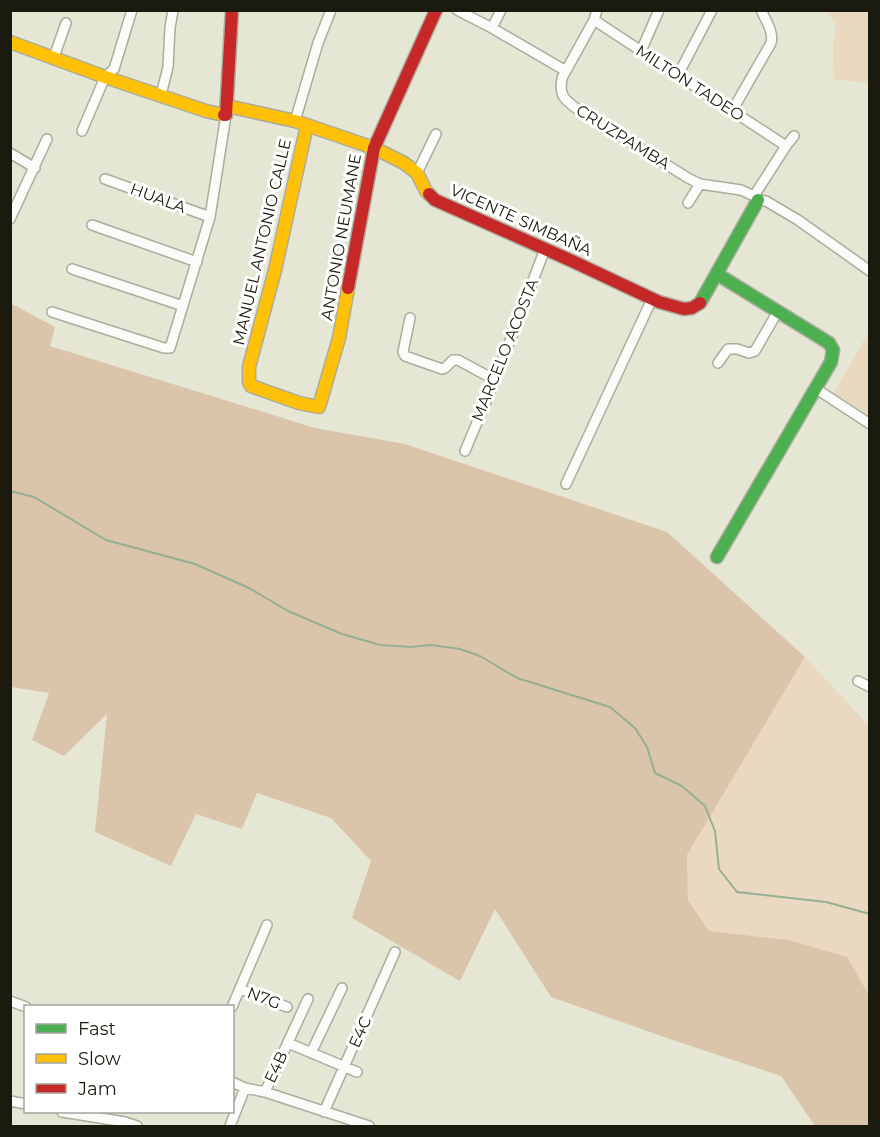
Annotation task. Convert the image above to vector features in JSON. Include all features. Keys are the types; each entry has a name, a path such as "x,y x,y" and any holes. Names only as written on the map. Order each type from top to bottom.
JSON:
{"street":[{"path":"82,130 105,77 114,69 132,10"},
{"path":"160,95 168,68 173,10"},
{"path":"52,312 170,348 210,217 227,111 232,10"},
{"path":"301,123 318,43 331,10"},
{"name":"ANTONIO NEUMANE","path":"319,408 339,338 374,148 436,10"},
{"path":"457,10 566,71 596,15"},
{"path":"492,28 501,10"},
{"path":"641,51 659,10"},
{"path":"678,75 712,10"},
{"path":"732,111 771,43 771,32 760,10"},
{"name":"MILTON TADEO","path":"596,15 641,51 786,146"},
{"path":"54,57 66,24"},
{"name":"VICENTE SIMBAÑA","path":"10,42 206,111 227,111 301,123 374,148 404,163 417,173 426,191 435,200 678,309 687,310 702,302 756,198 794,136"},
{"name":"CRUZPAMBA","path":"566,71 562,78 562,94 577,109 700,184 741,190 766,201 798,220 870,271"},
{"name":"MANUEL ANTONIO CALLE","path":"301,123 275,270 249,367 249,382 251,386 319,408"},
{"path":"417,173 436,134"},
{"path":"10,219 47,139"},
{"path":"10,153 35,168"},
{"name":"HUALA","path":"105,179 210,217"},
{"path":"688,203 700,184"},
{"path":"92,225 197,262"},
{"name":"MARCELO ACOSTA","path":"465,451 545,249"},
{"path":"72,269 183,306"},
{"path":"717,274 829,343 833,350 831,362 717,557"},
{"path":"566,484 652,299"},
{"path":"718,363 728,350 737,349 749,353 755,351 778,311"},
{"path":"410,318 403,352 405,356 442,369 453,360 458,360 495,380"},
{"path":"814,388 870,424"},
{"path":"858,681 870,687"},
{"path":"233,1005 267,925"},
{"name":"E4C","path":"324,1112 395,952"},
{"path":"311,1053 342,988"},
{"name":"N7G","path":"240,989 287,1007"},
{"name":"E4B","path":"265,1092 308,999"},
{"path":"288,1043 357,1072"},
{"path":"234,1083 369,1126"},
{"path":"230,1126 245,1088"},
{"path":"69,1113 137,1126"}],"shaded area":[{"path":"825,11 869,11 869,83 834,79 833,48 836,23"},
{"path":"10,303 55,327 50,346 315,428 405,444 667,532 805,657 687,855 688,900 709,931 789,940 847,957 869,995 869,1126 815,1126 781,1076 551,997 495,909 460,981 352,918 371,861 331,818 257,793 242,829 196,814 171,866 95,832 107,714 64,756 32,740 49,693 11,687"},
{"path":"868,333 870,334 869,415 834,393"},
{"path":"805,657 869,726 869,995 847,957 789,940 709,931 688,900 687,855"}],"waterway":[{"path":"10,491 34,497 106,540 195,564 249,588 288,611 342,634 380,645 411,647 431,645 460,649 480,656 517,678 610,707 635,728 647,747 655,773 682,786 705,806 715,831 719,869 737,892 826,902 870,914"}],"traffic: fast":[{"path":"700,303 758,200"},
{"path":"717,274 829,343 833,350 831,362 717,557"}],"traffic: slow":[{"path":"10,42 105,77 224,115"},
{"path":"227,106 295,121 374,148 404,163 417,173 429,194"},
{"path":"307,125 275,270 249,367 251,386 299,403 319,407 339,338 348,288"}],"traffic: jam":[{"path":"224,115 226,115 232,10"},
{"path":"348,288 374,148 436,10"},
{"path":"429,194 435,200 659,302 684,309 692,308 700,303"}]}
